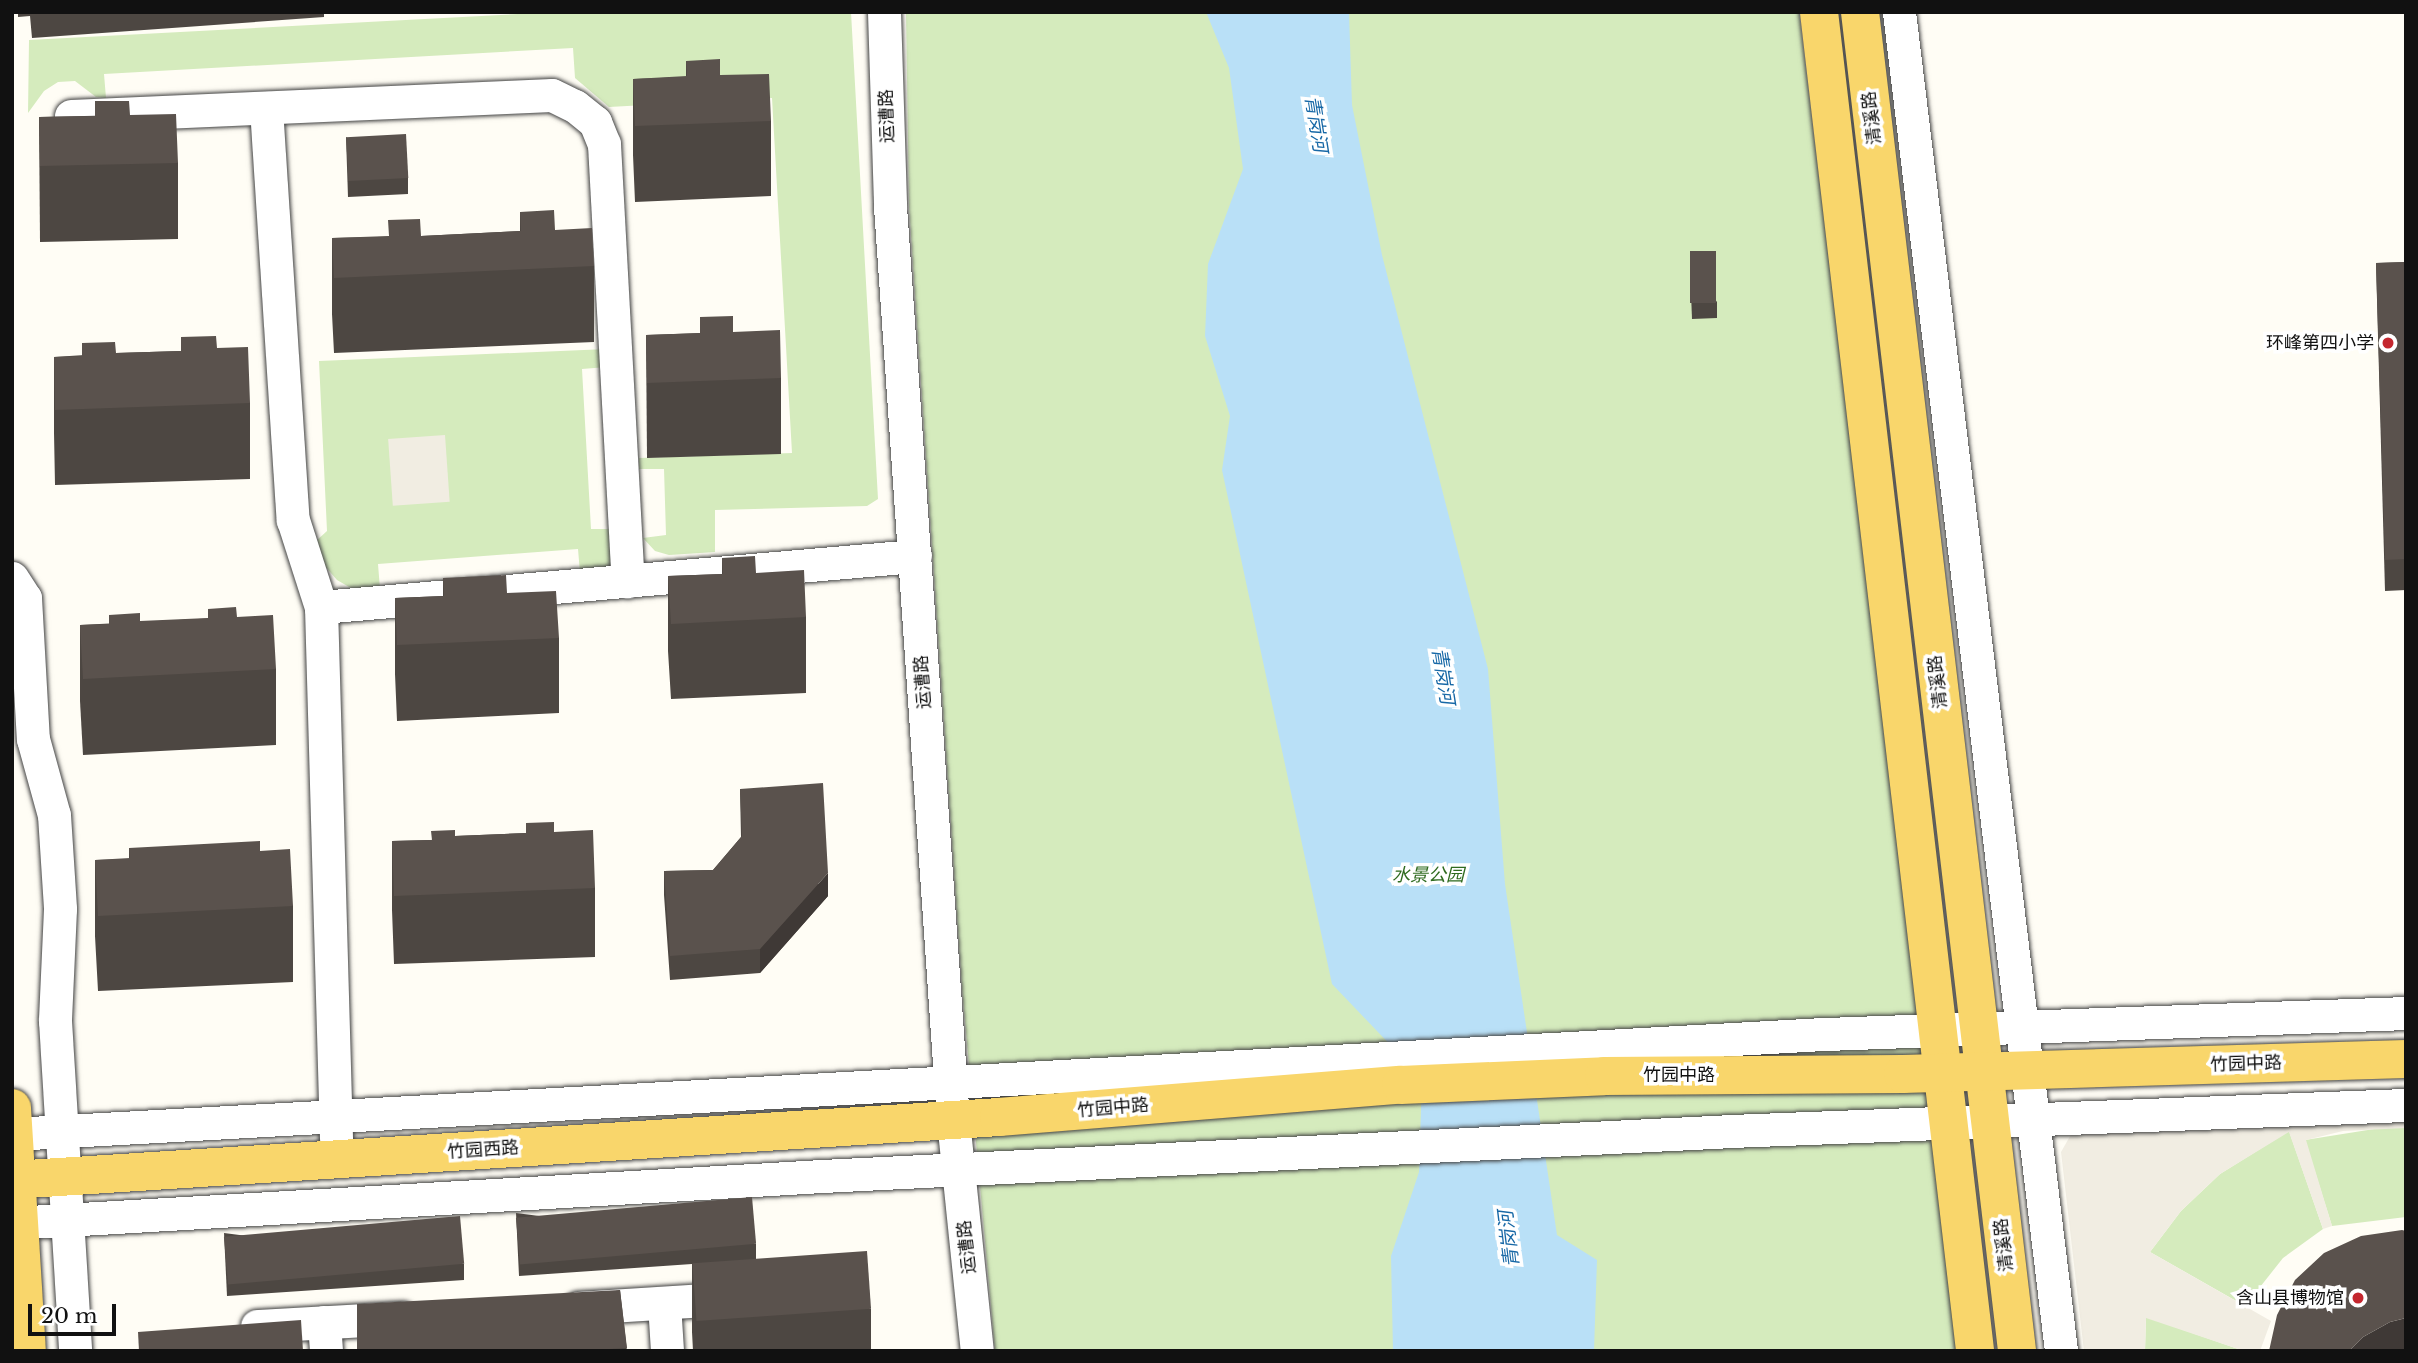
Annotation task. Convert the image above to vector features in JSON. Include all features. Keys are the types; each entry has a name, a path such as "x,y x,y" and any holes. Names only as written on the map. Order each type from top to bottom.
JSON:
{"main road":[{"path":"1819,12 1945,1073 1975,1351"},
{"name":"清溪路","path":"1860,12 2017,1351"},
{"path":"1858,344 1898,339"},
{"name":"竹园中路","path":"953,1120 1401,1085 1604,1076 1945,1073 2406,1059"},
{"name":"竹园西路","path":"15,1180 953,1120"},
{"path":"13,1125 16,1223 27,1351"}],"street":[{"name":"运漕路","path":"884,12 890,206 953,1120 977,1351"},
{"path":"1899,12 2061,1351"},
{"path":"71,116 552,95 595,122 604,144 628,581"},
{"path":"266,108 293,520 321,607 336,1159"},
{"path":"321,607 915,556"},
{"path":"12,579 25,598 33,739 54,815 60,909 55,1021 75,1351"},
{"path":"13,1125 62,1131 1978,1029 2406,1013"},
{"path":"16,1223 958,1170 1990,1121 2406,1105"},
{"path":"542,1310 767,1297"},
{"path":"664,1303 667,1351"},
{"path":"230,1328 325,1337 433,1316"}],"green space":[{"path":"557,12 851,12 878,499 867,506 715,510 715,552 669,555 655,551 643,538 666,535 664,469 639,469 639,458 792,453 772,98 609,107 575,78 573,48 104,74 106,98 96,97 75,81 58,82 44,91 28,113 29,40"},
{"name":"水景公园","path":"906,12 1799,12 1961,1351 995,1351 962,988 909,206"},
{"path":"607,349 607,367 582,369 591,529 617,529 611,565 603,571 580,573 578,549 378,564 380,589 356,591 337,580 324,565 315,542 327,531 319,361"},
{"path":"2393,1126 2406,1128 2406,1217 2332,1226 2305,1140"},
{"path":"2289,1131 2323,1229 2283,1258 2245,1306 2150,1252 2181,1211 2220,1174"},
{"path":"2146,1317 2244,1351 2145,1351"}],"shaded area":[{"path":"445,435 450,502 393,506 388,439"},
{"path":"2406,1109 2406,1128 2343,1131 2306,1140 2332,1226 2323,1229 2289,1132 2220,1174 2181,1211 2150,1252 2271,1321 2260,1351 2244,1351 2146,1318 2145,1351 2084,1351 2061,1152 2077,1124"}],"water":[{"name":"青岗河","path":"1206,12 1349,12 1352,105 1382,255 1488,669 1505,884 1557,1235 1597,1260 1594,1351 1393,1351 1391,1256 1419,1172 1422,1078 1332,984 1222,470 1230,416 1205,336 1208,264 1243,169 1229,68"}],"building":[{"path":"720,59 720,75 769,74 771,121 635,126 633,79 687,76 686,61"},
{"path":"95,101 129,101 130,115 176,114 178,163 40,166 39,117 95,116"},
{"path":"406,134 408,178 348,181 346,137"},
{"path":"554,210 555,230 592,228 594,266 334,278 332,238 389,236 388,220 420,219 421,236 521,231 520,212"},
{"path":"1690,251 1716,251 1716,303 1690,303"},
{"path":"2406,262 2406,559 2385,560 2376,263"},
{"path":"733,316 733,332 780,330 781,378 647,383 646,335 700,333 700,317"},
{"path":"216,336 217,348 248,347 250,403 55,410 54,357 82,356 82,343 115,342 116,353 181,351 181,337"},
{"path":"755,556 756,573 804,570 806,617 671,624 668,576 723,574 722,558"},
{"path":"506,575 507,593 556,591 559,638 397,645 395,598 444,596 443,578"},
{"path":"236,607 237,617 273,615 276,669 83,679 80,625 109,624 109,615 140,613 140,621 208,618 208,609"},
{"path":"823,783 828,873 760,949 670,956 664,871 713,870 742,836 740,789"},
{"path":"554,822 554,832 593,830 595,888 394,896 392,841 432,840 431,831 455,830 455,836 526,833 526,823"},
{"path":"260,841 260,851 290,849 293,906 98,916 95,860 130,858 129,848"},
{"path":"752,1197 756,1244 520,1264 516,1218"},
{"path":"460,1216 464,1264 228,1284 224,1237"},
{"name":"含山县博物馆","path":"2406,1231 2406,1318 2390,1322 2363,1337 2349,1351 2269,1351 2277,1315 2295,1280 2324,1253 2361,1236"},
{"path":"867,1251 871,1309 696,1321 692,1263"},
{"path":"620,1290 627,1348 574,1351 357,1351 357,1304"},
{"path":"301,1320 303,1351 139,1351 138,1332"}],"place":[{"name":"环峰第四小学","path":"2388,343"},
{"name":"含山县博物馆","path":"2358,1298"}]}
